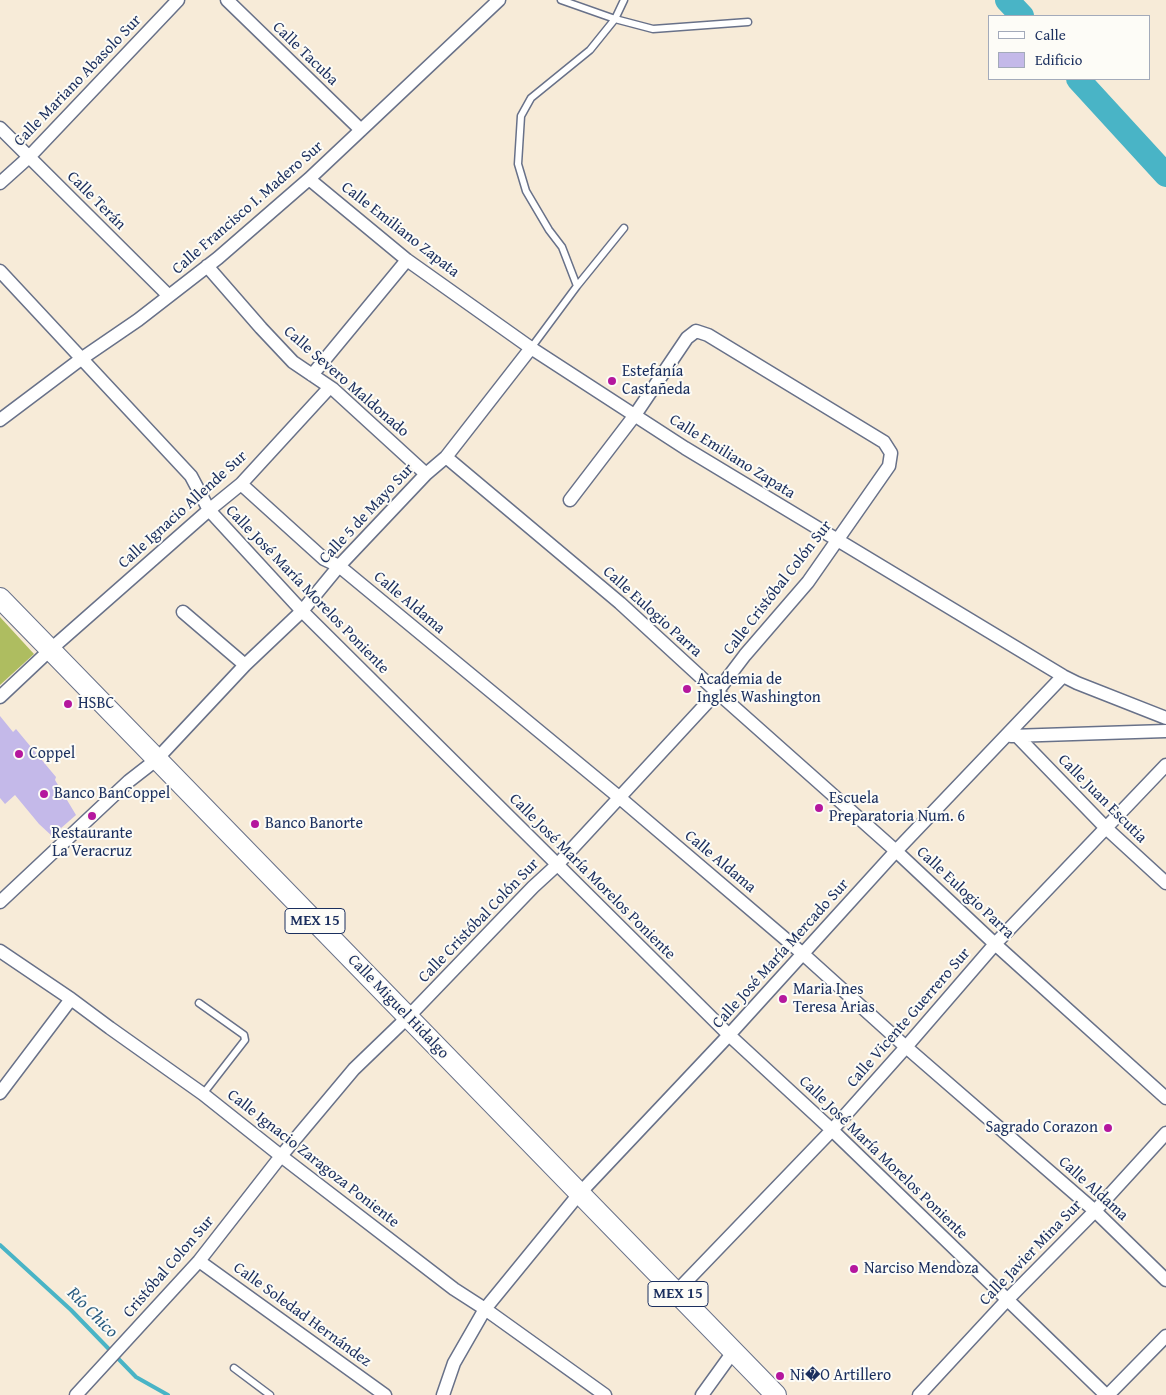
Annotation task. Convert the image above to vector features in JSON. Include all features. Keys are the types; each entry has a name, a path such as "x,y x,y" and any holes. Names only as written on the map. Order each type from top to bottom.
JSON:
{"main road":[{"name":"Calle Miguel Hidalgo","path":"0,598 776,1395"}],"street":[{"name":"Calle Mariano Abasolo Sur","path":"0,183 29,157 178,0"},
{"name":"Calle Tacuba","path":"227,0 361,130"},
{"name":"Calle Francisco I. Madero Sur","path":"0,420 81,359 138,320 207,266 309,179 499,0"},
{"name":"Calle Terán","path":"0,128 169,296"},
{"name":"Calle Emiliano Zapata","path":"309,179 407,260 532,348 685,448 1063,676 1166,718"},
{"path":"312,376 407,260"},
{"name":"Calle Severo Maldonado","path":"207,266 293,362 330,387 426,474"},
{"name":"Calle José María Morelos Poniente","path":"0,271 191,476 208,510 302,611 729,1035 832,1130 1107,1395"},
{"name":"Calle Cristóbal Colón Sur","path":"282,1156 354,1069 408,1017 556,865 717,692 808,582 889,466 891,453 884,442 708,335 696,332 687,338 634,415"},
{"name":"Calle 5 de Mayo Sur","path":"0,902 129,781 156,760 245,665 302,611 340,566 426,474 446,457 532,348"},
{"name":"Calle Ignacio Allende Sur","path":"0,696 50,649 208,510 241,484 330,387"},
{"path":"570,500 634,415"},
{"name":"Calle Eulogio Parra","path":"446,457 620,604 896,851 995,944 1166,1098"},
{"name":"Calle Aldama","path":"241,484 324,559 340,566 620,798 804,954 906,1047 1095,1211 1166,1280"},
{"path":"183,612 245,665"},
{"name":"Calle José María Mercado Sur","path":"443,1395 454,1363 485,1309 579,1194 804,954 896,851 1011,736 1063,676"},
{"path":"1011,736 1166,731"},
{"name":"Calle Juan Escutia","path":"1011,736 1166,883"},
{"name":"Calle Vicente Guerrero Sur","path":"676,1292 832,1130 995,944 1166,764"},
{"name":"Calle Ignacio Zaragoza Poniente","path":"0,950 203,1094 454,1289 605,1395"},
{"path":"0,1093 71,999"},
{"name":"Calle Javier Mina Sur","path":"919,1395 1007,1300 1095,1211 1166,1133"},
{"name":"Cristóbal Colon Sur","path":"76,1395 199,1261 282,1156"},
{"name":"Calle Soledad Hernández","path":"199,1261 385,1395"},
{"path":"1107,1395 1166,1336"},
{"path":"702,1395 733,1352"}],"lane":[{"path":"561,0 615,20 653,29 748,22"},
{"path":"577,286 562,247 549,230 526,191 518,164 520,116 531,98 590,50 615,20 624,0"},
{"path":"532,348 577,286 624,228"},
{"path":"199,1003 244,1035 245,1040 203,1094"},
{"path":"234,1368 270,1395"}],"green space":[{"path":"0,617 34,654 0,685"}],"building":[{"name":"Coppel","path":"0,716 13,732 16,729 56,777 55,780 76,815 52,836 39,824 15,795 5,804 0,798"}],"waterway":[{"path":"1007,0 1021,15"},
{"path":"1079,80 1166,175"},
{"name":"Río Chico","path":"0,1245 71,1310 136,1377 168,1395"}],"place":[{"name":"Estefanía Castañeda","path":"612,381"},
{"name":"Academia de Ingles Washington","path":"687,689"},
{"name":"HSBC","path":"68,704"},
{"name":"Coppel","path":"19,754"},
{"name":"Banco BanCoppel","path":"44,794"},
{"name":"Escuela Preparatoria Num. 6","path":"819,808"},
{"name":"Restaurante La Veracruz","path":"92,816"},
{"name":"Banco Banorte","path":"255,824"},
{"name":"Maria Ines Teresa Arias","path":"783,999"},
{"name":"Sagrado Corazon","path":"1108,1128"},
{"name":"Narciso Mendoza","path":"854,1269"},
{"name":"Ni�O Artillero","path":"780,1376"}]}
